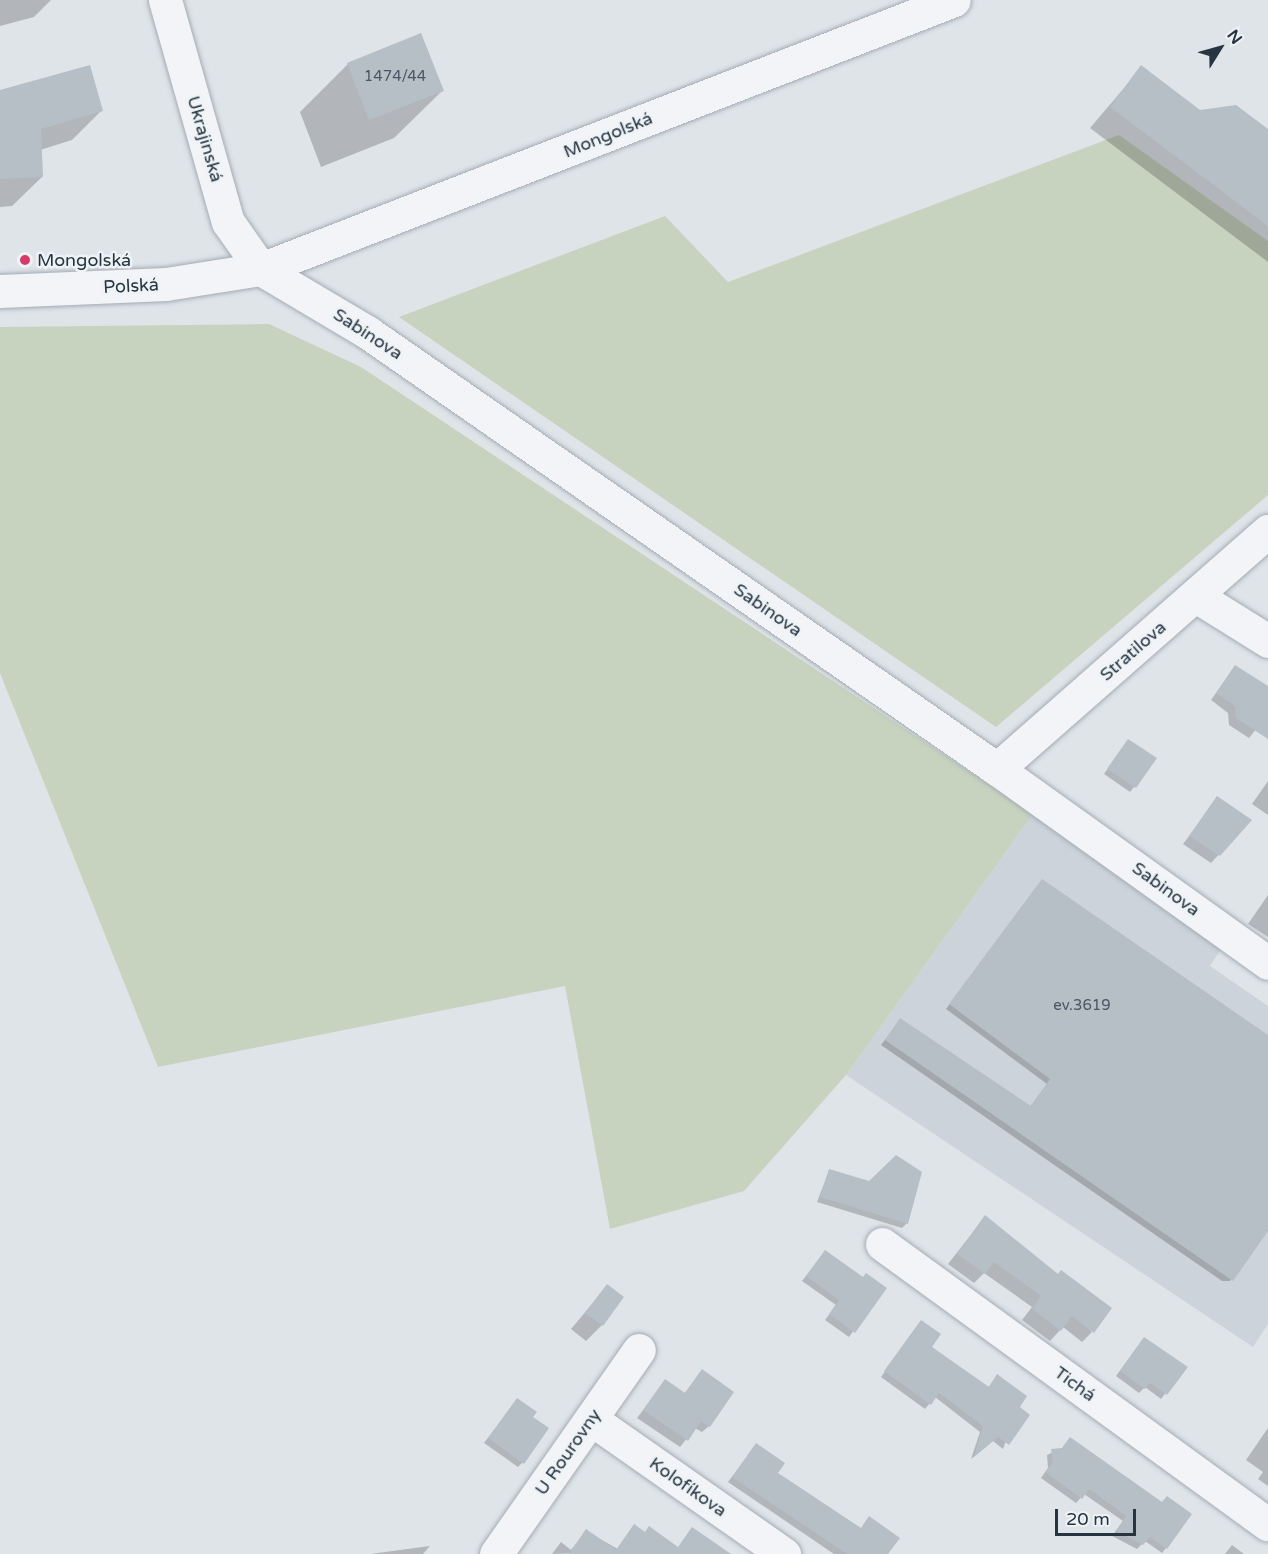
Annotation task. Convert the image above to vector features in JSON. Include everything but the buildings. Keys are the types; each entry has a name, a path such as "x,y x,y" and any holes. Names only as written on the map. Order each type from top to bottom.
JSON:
{"street":[{"name":"Ukrajinská","path":"165,0 228,222 261,268"},
{"name":"Mongolská","path":"261,268 954,0"},
{"name":"Polská","path":"0,291 166,284 261,268"},
{"name":"Sabinova","path":"261,268 367,332 997,769 1268,963"},
{"name":"Stratilova","path":"997,769 1268,531"},
{"path":"1196,596 1268,641"},
{"name":"Tichá","path":"882,1244 1268,1524"},
{"name":"U Rourovny","path":"496,1554 639,1350"},
{"name":"Kolofíkova","path":"591,1419 784,1554"}],"shaded area":[{"path":"1033,814 1223,946 1210,966 1268,1006 1268,1324 1253,1347 846,1075"}],"green space":[{"path":"1119,135 1268,241 1268,495 996,727 399,317 665,216 728,282"},
{"path":"269,324 361,367 1033,814 846,1075 744,1191 610,1229 565,986 158,1067 0,673 0,327"}],"place":[{"name":"Mongolská","path":"25,260"}]}
